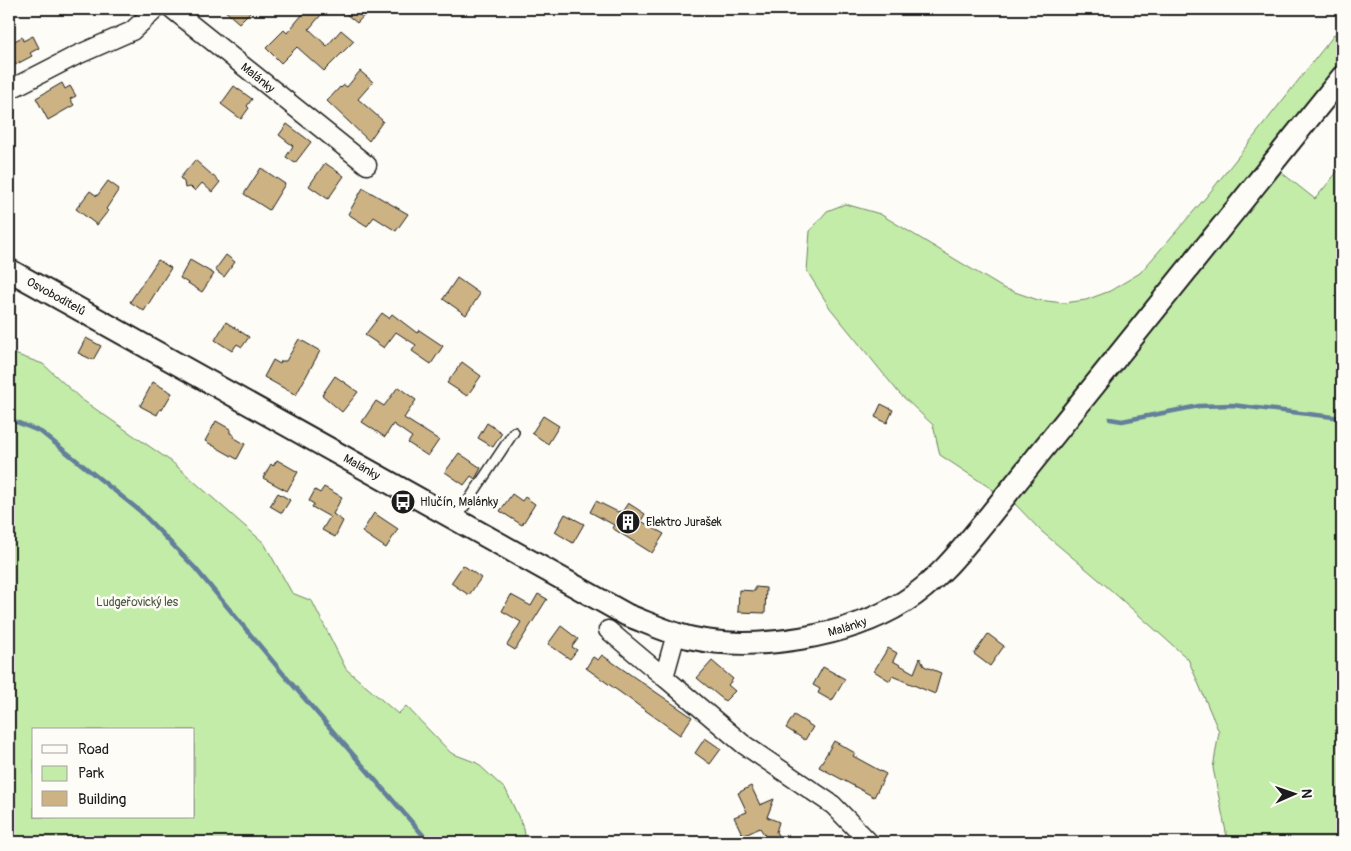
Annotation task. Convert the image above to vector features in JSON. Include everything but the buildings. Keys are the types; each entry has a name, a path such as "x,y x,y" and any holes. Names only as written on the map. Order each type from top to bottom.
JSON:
{"street":[{"path":"9,90 75,56 132,30 156,9"},
{"name":"Malánky","path":"172,9 367,166"},
{"name":"Malánky","path":"104,322 627,615 676,634 704,640 755,643 798,638 851,625 896,607 944,569 982,526 1342,77"},
{"name":"Osvoboditelů","path":"9,270 104,322"},
{"path":"608,630 743,744 833,805 869,842"},
{"path":"664,677 676,634"}],"lane":[{"path":"456,519 514,432"}],"green space":[{"path":"1342,25 1342,77 1272,165 1315,199 1342,166 1342,842 1228,842 1213,768 1219,732 1188,659 1041,531 1016,505 940,455 933,425 899,393 830,308 807,271 810,231 827,211 845,204 880,214 1003,288 1038,300 1064,303 1086,300 1110,291 1140,273 1207,196"},
{"name":"Ludgeřovický les","path":"9,352 43,364 81,399 172,462 264,543 292,593 312,601 346,669 398,714 406,706 451,753 477,763 506,790 524,829 526,842 9,842"}],"waterway":[{"path":"1110,419 1122,421 1199,406 1232,405 1342,418"},
{"path":"9,419 41,432 140,511 195,568 285,676 429,842"}],"place":[{"name":"Hlučín, Malánky","path":"403,502"},
{"name":"Elektro Jurašek","path":"628,522"}]}
